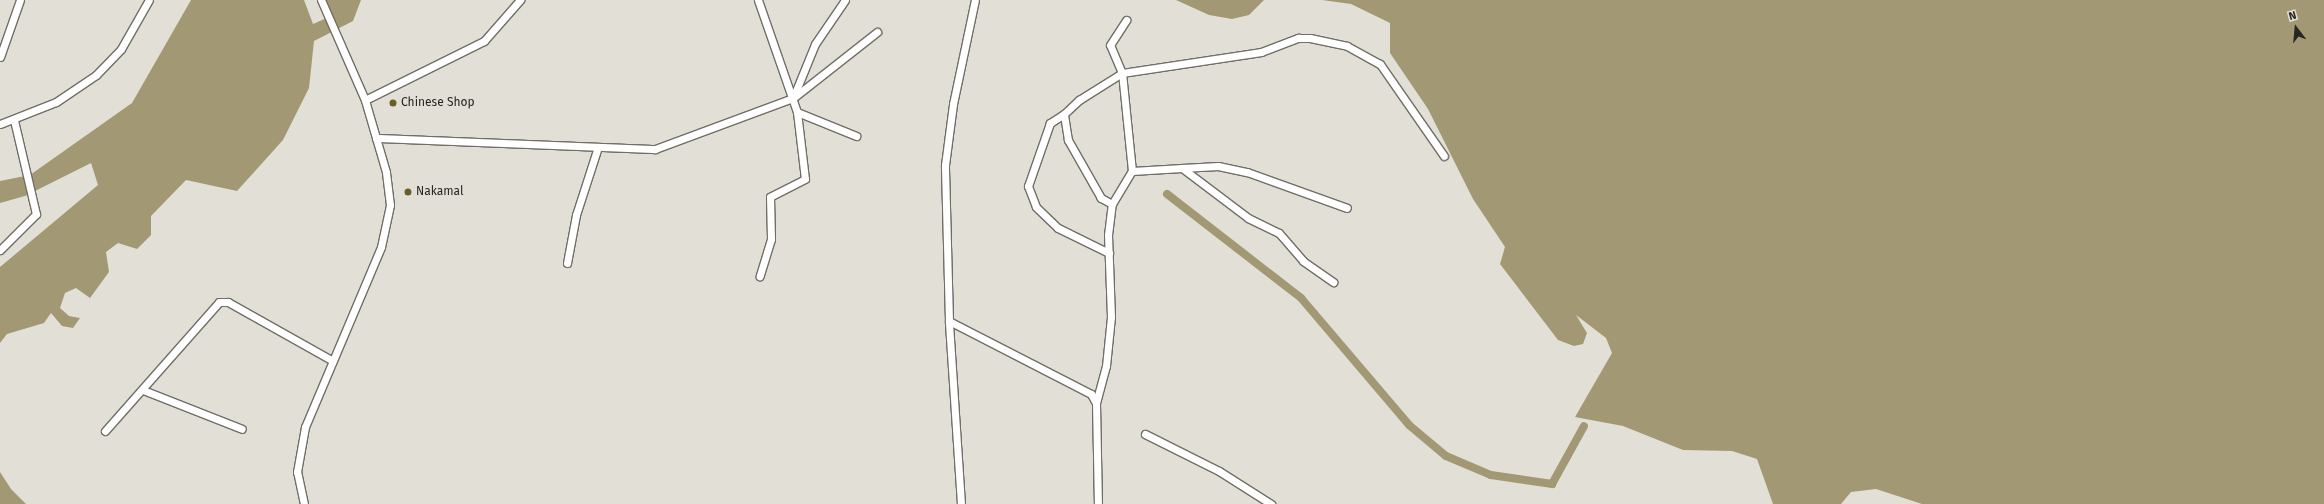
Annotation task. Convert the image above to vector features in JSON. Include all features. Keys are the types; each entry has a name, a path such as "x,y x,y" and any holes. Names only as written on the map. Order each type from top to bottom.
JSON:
{"street":[{"path":"0,57 20,0"},
{"path":"0,121 14,120 56,102 96,75 121,49 149,0"},
{"path":"304,504 297,472 305,427 388,224 389,183 365,100 321,0"},
{"path":"365,100 484,41 520,0"},
{"path":"758,0 797,112 805,179 770,197 771,239 760,276"},
{"path":"793,98 815,44 845,0"},
{"path":"961,504 949,321 945,165 953,104 975,0"},
{"path":"1098,504 1096,403 1106,366 1111,317 1109,253 1112,204 1132,171 1122,73 1110,45 1126,20"},
{"path":"376,138 655,150 793,98 877,32"},
{"path":"1109,253 1058,228 1036,207 1028,186 1050,123 1064,114 1079,100 1122,73 1262,52 1298,38 1347,46 1380,64 1444,156"},
{"path":"797,112 856,136"},
{"path":"1064,114 1068,140 1089,180 1101,198 1112,204"},
{"path":"0,250 28,226 36,208 14,120"},
{"path":"567,263 576,215 598,147"},
{"path":"1132,171 1218,166 1247,172 1347,208"},
{"path":"1182,168 1248,218 1279,233 1303,261 1333,282"},
{"path":"105,431 221,302 228,302 333,361"},
{"path":"949,321 1091,394 1096,403"},
{"path":"142,390 242,429"},
{"path":"1145,434 1219,471 1271,504"}],"shaded area":[{"path":"191,0 361,0 353,21 314,41 309,88 283,140 237,191 186,180 151,216 151,235 137,249 118,243 106,252 109,272 90,298 76,288 65,293 60,308 69,316 80,318 73,328 62,326 51,313 44,323 7,334 0,343 0,267 98,185 91,163 25,196 0,203 0,181 30,175 132,103"},
{"path":"1176,0 1264,0 1249,15 1232,19 1209,15"},
{"path":"1322,0 2324,0 2324,504 1922,504 1876,489 1851,492 1841,504 1773,504 1757,459 1732,451 1683,450 1623,426 1575,417 1612,353 1606,338 1576,315 1587,333 1583,344 1574,346 1558,340 1500,264 1505,247 1473,199 1428,109 1390,53 1390,23 1351,4"},
{"path":"0,472 11,489 26,504 0,504"}],"pier":[{"path":"304,0 322,0 329,17 313,24"}],"waterway":[{"path":"1167,194 1301,298 1409,425 1446,456 1491,475 1552,484 1584,426"}],"place":[{"name":"Chinese Shop","path":"393,103"},
{"name":"Nakamal","path":"408,192"}]}
